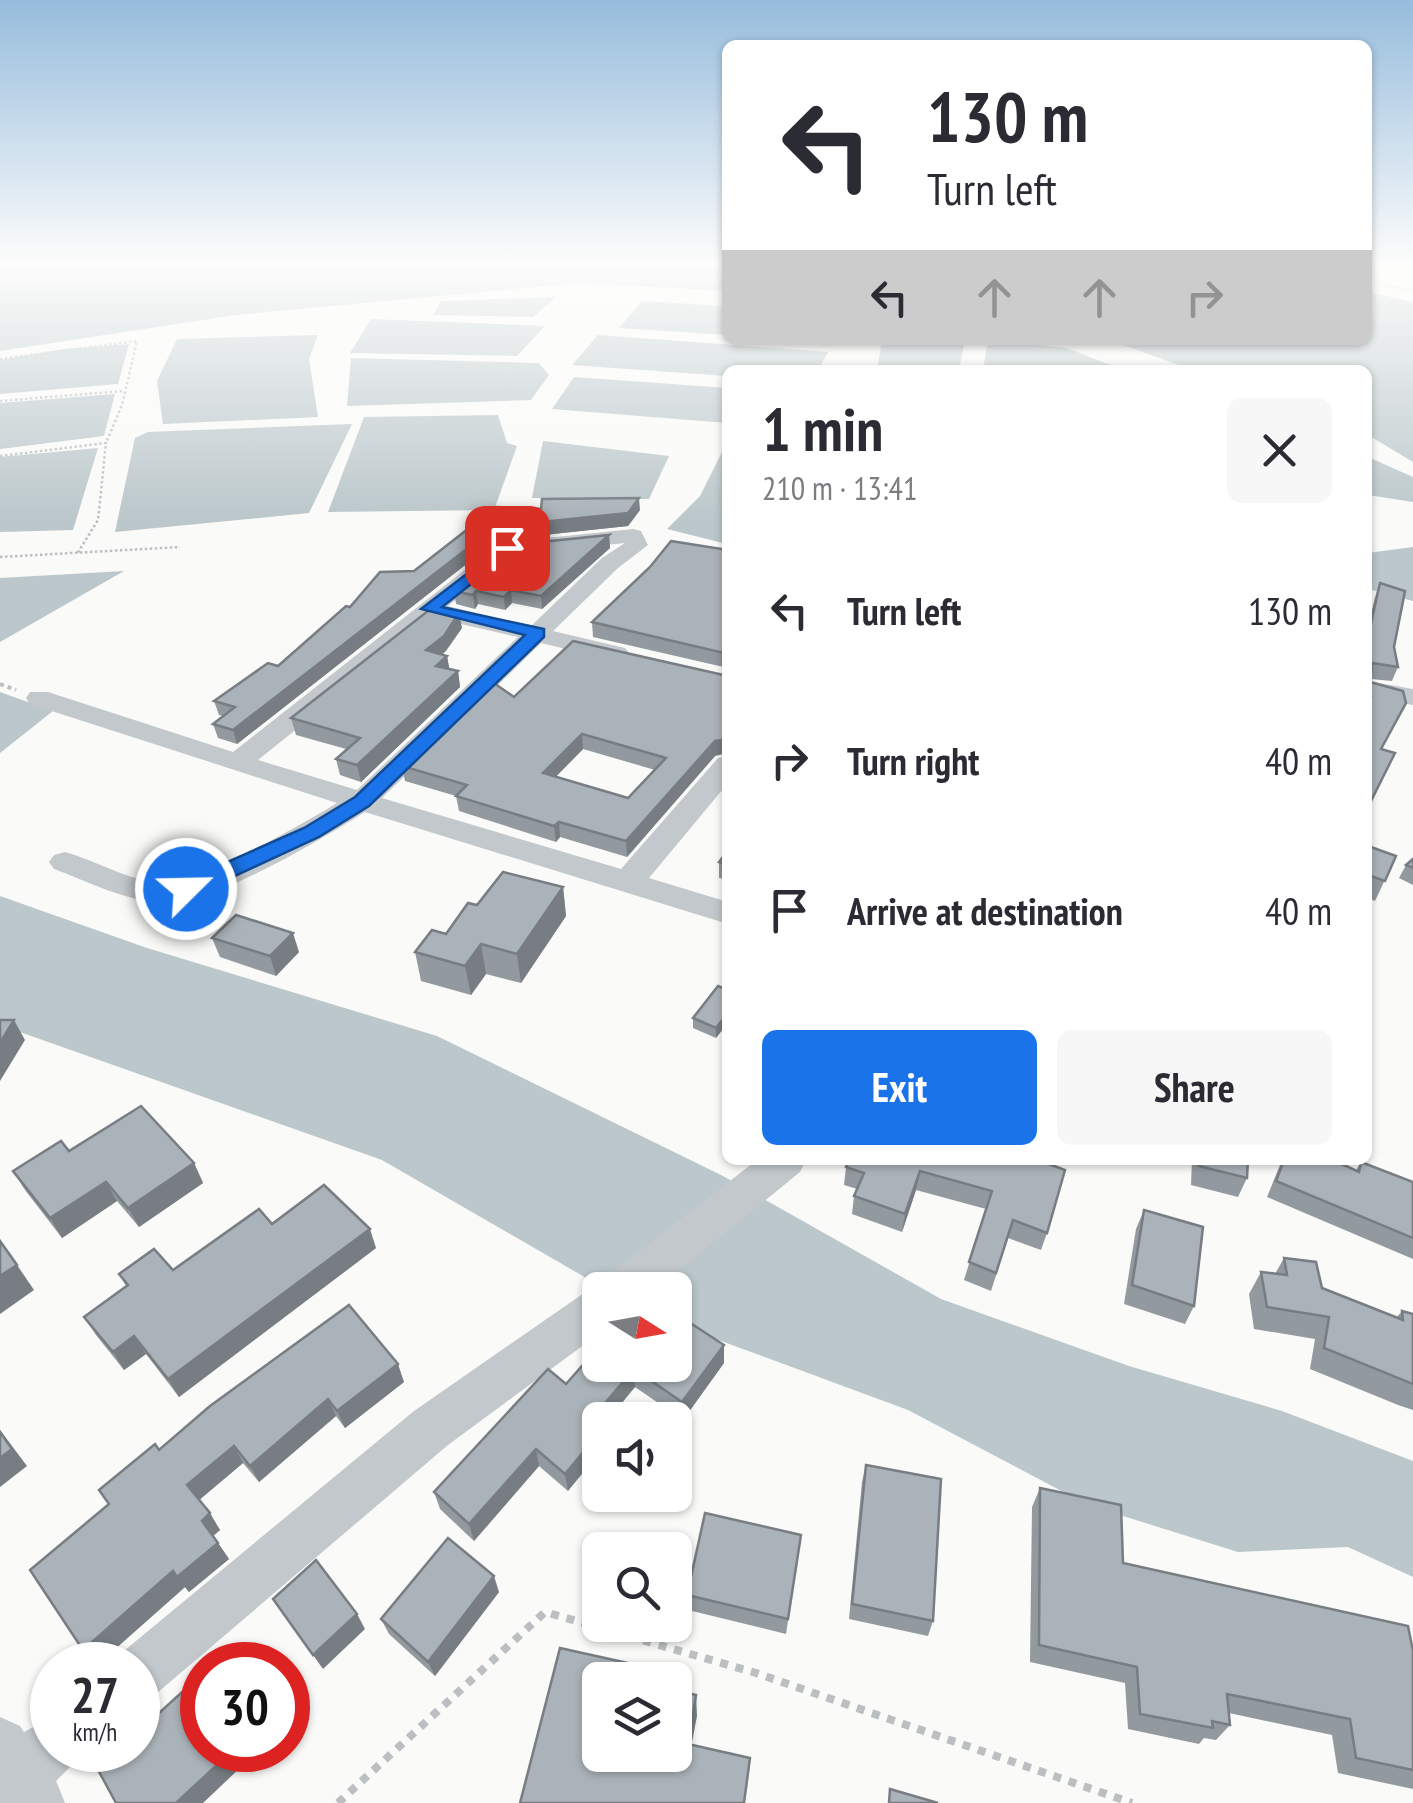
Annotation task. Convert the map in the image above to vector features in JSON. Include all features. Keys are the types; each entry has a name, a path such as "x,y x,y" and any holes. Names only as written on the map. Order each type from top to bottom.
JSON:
{"street":[{"path":"66,862 150,892 186,889 312,832 362,802 610,562 637,546 633,536 507,548 237,764"},
{"path":"429,609 633,657"},
{"path":"1372,690 1413,697"},
{"path":"39,698 237,764 722,910"},
{"path":"627,883 722,771"},
{"path":"644,1272 778,1167"},
{"path":"160,1655 430,1428 582,1319"}],"path":[{"path":"0,358 55,351"},
{"path":"76,554 98,520 106,444 122,405 134,351"},
{"path":"0,401 123,390"},
{"path":"0,456 106,444"},
{"path":"0,557 180,547"},
{"path":"338,1803 544,1612 756,1672 1132,1803"}],"shaded area":[{"path":"52,351 127,351 118,384 0,394 0,360"},
{"path":"171,351 312,351 309,359 318,417 163,424 157,381"},
{"path":"351,351 522,351 517,356"},
{"path":"584,351 828,352 821,365 722,365 722,376 572,365"},
{"path":"880,351 963,351 960,365 878,365"},
{"path":"986,351 1075,351 1110,365 984,365"},
{"path":"1140,351 1413,351 1413,462 1372,437 1372,365 1179,365"},
{"path":"351,358 539,363 549,375 531,400 347,406"},
{"path":"574,377 722,388 722,423 552,409"},
{"path":"115,394 104,436 0,449 0,403"},
{"path":"498,415 507,443 517,446 494,510 328,512 364,417"},
{"path":"352,424 309,513 115,532 135,438 148,432"},
{"path":"543,441 669,456 649,499 532,498"},
{"path":"98,448 73,530 0,532 0,457"},
{"path":"722,452 722,543 667,529 700,496"},
{"path":"1372,459 1413,477 1413,502 1372,496"},
{"path":"1413,547 1413,601 1372,590 1372,552"},
{"path":"124,571 0,642 0,578"},
{"path":"0,692 53,711 0,753"},
{"path":"0,896 147,948 437,1036 723,1176 941,1299 1129,1366 1282,1411 1413,1461 1413,1577 1348,1547 1238,1552 1088,1505 908,1410 692,1330 692,1272 582,1272 582,1276 382,1160 0,1025"}],"building":[{"path":"639,498 628,513 495,527 233,730 213,724 235,707 214,701 268,663 278,666 346,606 350,607 380,572 414,571 496,507 541,509 542,499"},
{"path":"609,535 541,596 511,590 504,597 454,591 513,545"},
{"path":"671,541 722,549 722,653 592,622 650,567"},
{"path":"1380,583 1405,591 1394,647 1398,667 1372,663 1372,618"},
{"path":"433,607 459,613 444,636 426,650 447,656 436,666 458,671 357,765 336,759 360,738 291,718"},
{"path":"573,641 722,675 722,740 715,741 626,841 559,822 554,826 456,796 467,785 402,766 491,681 514,697","holes":["582,734 666,758 628,798 543,773"]},
{"path":"1372,683 1403,691 1406,703 1381,749 1395,753 1372,799"},
{"path":"1372,847 1396,856 1385,881 1372,876"},
{"path":"503,872 563,887 517,954 481,944 465,966 415,952 432,930 446,934 468,903 477,905"},
{"path":"236,915 293,933 270,956 212,938"},
{"path":"718,986 722,988 722,1020 716,1028 693,1018"},
{"path":"0,1020 14,1020 0,1043"},
{"path":"141,1106 194,1163 128,1208 106,1182 50,1218 13,1171 61,1141 69,1151"},
{"path":"1052,1165 1065,1170 1047,1233 1013,1220 996,1273 969,1262 992,1191 920,1171 905,1214 854,1196 864,1173 846,1167"},
{"path":"1248,1165 1247,1178 1199,1166"},
{"path":"1282,1165 1344,1165 1359,1172 1360,1165 1369,1165 1413,1182 1413,1238 1276,1181"},
{"path":"324,1185 370,1229 168,1379 134,1336 113,1352 84,1317 128,1285 119,1274 154,1249 173,1270 259,1209 272,1224"},
{"path":"1144,1210 1203,1227 1194,1306 1132,1285"},
{"path":"0,1241 17,1265 0,1276"},
{"path":"1284,1258 1316,1262 1322,1288 1403,1320 1402,1311 1413,1314 1413,1384 1324,1348 1329,1317 1267,1307 1261,1272 1287,1275"},
{"path":"349,1305 398,1364 337,1411 328,1399 250,1466 234,1446 187,1485 210,1513 202,1521 218,1543 177,1577 173,1571 92,1642 78,1642 30,1570 109,1504 99,1490 155,1444 159,1450 210,1406"},
{"path":"692,1324 724,1345 682,1402 653,1382 692,1382"},
{"path":"582,1366 582,1382 623,1382 606,1402 582,1402 582,1454 565,1474 536,1449 469,1524 434,1492 548,1369 566,1384"},
{"path":"0,1432 12,1449 0,1458"},
{"path":"866,1465 941,1479 933,1621 852,1604"},
{"path":"1040,1488 1121,1505 1123,1563 1408,1626 1413,1651 1413,1770 1356,1758 1350,1719 1227,1694 1230,1725 1212,1721 1213,1728 1140,1714 1137,1667 1039,1645"},
{"path":"705,1513 801,1535 788,1619 692,1596 692,1572"},
{"path":"448,1538 494,1576 428,1662 381,1619"},
{"path":"316,1560 357,1614 313,1655 310,1642 304,1642 273,1599"},
{"path":"560,1648 623,1662 582,1662 582,1772 692,1772 692,1745 750,1758 744,1803 520,1803"},
{"path":"180,1694 180,1772 209,1772 176,1803 116,1803 99,1772 160,1772 160,1712"},
{"path":"890,1789 938,1803 889,1803"}],"route":[{"path":"186,889 312,832 362,802 538,633 429,609 507,548"}]}
